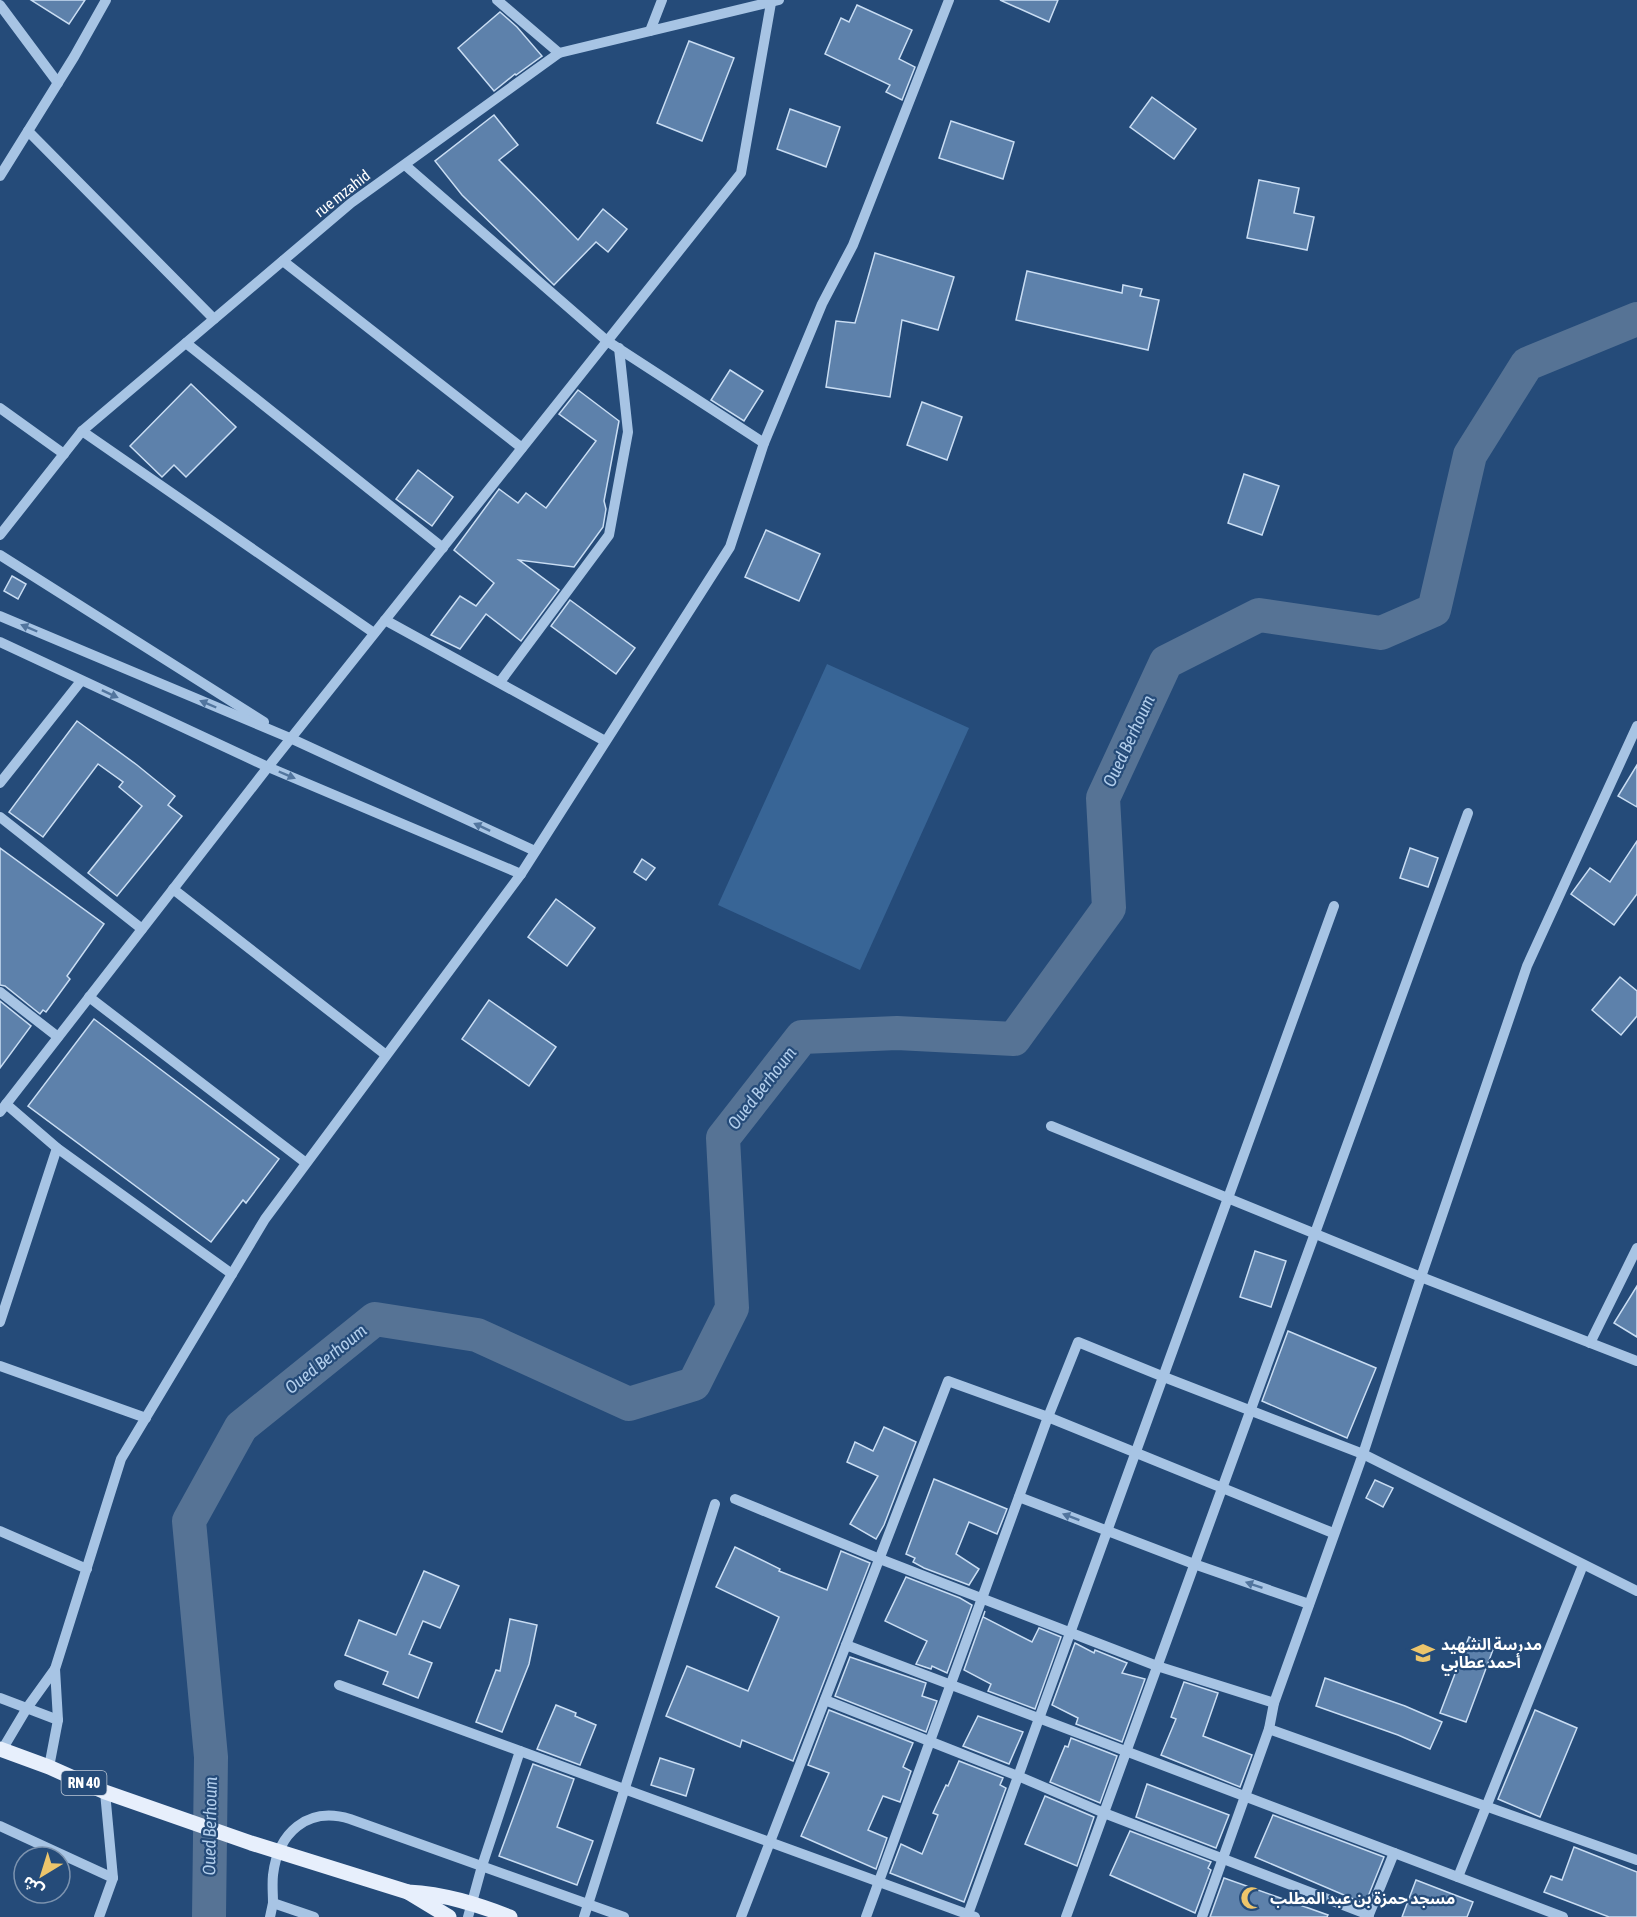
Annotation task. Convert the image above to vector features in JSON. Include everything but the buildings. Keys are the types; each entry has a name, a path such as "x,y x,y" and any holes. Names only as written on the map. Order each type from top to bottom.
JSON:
{"main road":[{"name":"RN 40","path":"1,1749 105,1792 251,1843 408,1892 447,1896 471,1910 510,1917"},
{"name":"RN 40","path":"408,1892 449,1917"}],"street":[{"path":"0,176 106,0"},
{"path":"497,0 559,52"},
{"path":"650,31 662,0"},
{"path":"1,1749 55,1669 121,1459 265,1219 521,874 730,547 764,443 822,304 853,245 949,0"},
{"path":"232,1274 3,1108 290,738 741,173 775,1"},
{"name":"rue mzahid","path":"0,535 82,431 351,203 559,52 775,1"},
{"path":"0,5 58,83"},
{"path":"28,131 214,319"},
{"path":"405,165 607,341 764,443"},
{"path":"283,261 522,448"},
{"path":"186,343 443,548"},
{"path":"500,682 609,535 627,432 619,348"},
{"path":"0,408 64,454"},
{"path":"82,431 374,633"},
{"path":"0,555 290,738"},
{"path":"0,616 290,738 535,851"},
{"path":"385,620 605,741"},
{"path":"0,642 268,767 521,874"},
{"path":"0,783 81,681"},
{"path":"1202,1917 1269,1729 1274,1703 1363,1454 1527,966 1637,726"},
{"path":"1066,1917 1468,813"},
{"path":"0,817 142,929"},
{"path":"173,889 387,1055"},
{"path":"339,1685 970,1916 1018,1776 1334,906"},
{"path":"0,992 58,1037"},
{"path":"89,997 306,1163"},
{"path":"1051,1126 1421,1277 1637,1361"},
{"path":"0,1322 57,1148"},
{"path":"1590,1343 1637,1248"},
{"path":"866,1917 1047,1416 1078,1342 1363,1454 1637,1592"},
{"path":"0,1366 146,1418"},
{"path":"741,1917 948,1381 1047,1416 1334,1533"},
{"path":"1019,1497 1194,1564 1310,1604"},
{"path":"735,1499 880,1559 1157,1666 1274,1703"},
{"path":"584,1917 715,1503"},
{"path":"0,1531 87,1569"},
{"path":"1458,1877 1583,1564"},
{"path":"846,1645 1563,1917"},
{"path":"49,1767 58,1720 55,1669"},
{"path":"0,1698 58,1720"},
{"path":"825,1700 1018,1776 1104,1813 1223,1857 1369,1916 1394,1853"},
{"path":"1269,1729 1637,1860"},
{"path":"471,1910 520,1751"},
{"path":"99,1917 113,1878 105,1792"},
{"path":"270,1917 273,1903 273,1874 280,1852 292,1830 302,1822 325,1815 338,1815 624,1917"},
{"path":"0,1826 113,1878"},
{"path":"273,1903 314,1917"}],"shaded area":[{"path":"827,664 969,728 860,970 718,905"}],"waterway":[{"name":"Oued Berhoum","path":"209,1917 211,1757 189,1521 241,1427 375,1319 477,1335 629,1404 694,1384 732,1308 723,1138 802,1037 897,1033 1014,1039 1109,908 1103,798 1166,662 1259,615 1381,633 1434,610 1470,455 1527,364 1637,319"}],"place":[{"name":"مدرسة الشهيد أحمد عطابي","path":"1423,1653"},
{"name":"مسجد حمزة بن عبد المطلب","path":"1252,1898"}]}
